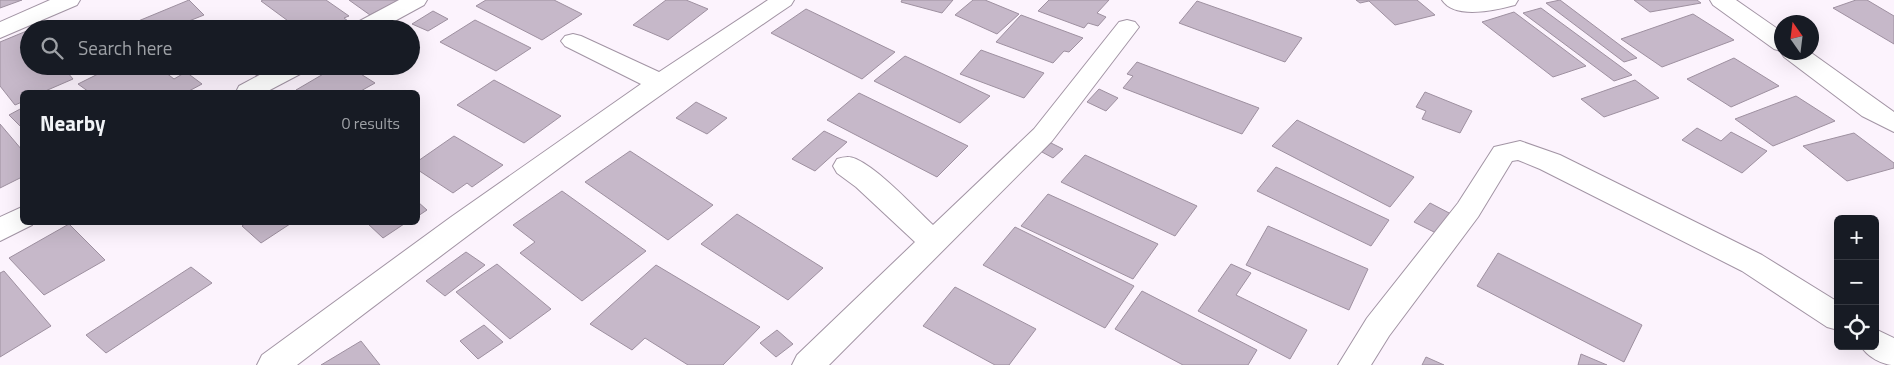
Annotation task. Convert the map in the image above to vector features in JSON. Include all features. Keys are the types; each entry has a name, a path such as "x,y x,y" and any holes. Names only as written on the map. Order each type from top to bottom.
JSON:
{"street":[{"path":"24,20 69,0"},
{"path":"379,20 416,0"},
{"path":"273,365 407,264 661,82 782,0"},
{"path":"1453,0 1465,5 1477,6 1508,0"},
{"path":"1721,0 1774,38"},
{"path":"0,31 20,22"},
{"path":"808,365 1043,135 1127,27"},
{"path":"573,41 661,82"},
{"path":"1804,60 1871,110 1894,123"},
{"path":"252,90 279,75"},
{"path":"1354,365 1378,326 1468,210 1504,154 1520,150 1550,162 1752,263 1834,315"},
{"path":"847,166 866,180 934,243"},
{"path":"0,230 20,219"},
{"path":"1879,345 1894,354"}],"building":[{"path":"0,0 22,0 0,8"},
{"path":"189,0 204,15 192,20 141,20"},
{"path":"326,0 349,16 344,18 347,20 287,20 261,1"},
{"path":"349,0 399,0 370,15"},
{"path":"486,0 554,0 582,14 542,40 476,6"},
{"path":"666,0 686,0 708,9 668,40 633,25"},
{"path":"902,0 953,0 942,13 901,2"},
{"path":"973,0 985,0 1019,14 997,34 955,15"},
{"path":"1049,0 1109,0 1097,13 1106,17 1098,26 1088,23 1084,28 1038,11"},
{"path":"1356,0 1417,0 1435,15 1395,25 1369,1 1360,3"},
{"path":"1560,0 1637,58 1624,62 1546,3"},
{"path":"1634,0 1697,0 1701,3 1650,12"},
{"path":"1856,0 1867,0 1894,16 1894,44 1833,8"},
{"path":"1197,1 1302,38 1285,62 1179,23"},
{"path":"1541,8 1632,75 1614,81 1523,13"},
{"path":"806,9 895,52 862,79 771,33"},
{"path":"433,11 448,19 428,31 420,28 420,20 418,20"},
{"path":"1514,12 1586,66 1553,77 1482,22"},
{"path":"1693,14 1734,40 1662,67 1621,39"},
{"path":"1021,15 1083,38 1069,52 1064,51 1053,63 996,42"},
{"path":"475,20 531,48 496,71 440,42"},
{"path":"20,34 20,75 70,75 73,79 48,90 20,90 20,103 15,105 0,86 0,42"},
{"path":"981,50 1044,73 1024,98 960,74"},
{"path":"905,56 990,96 960,123 874,81"},
{"path":"1734,58 1779,86 1731,107 1687,79"},
{"path":"1137,62 1259,108 1242,134 1123,88 1133,76 1127,74"},
{"path":"96,75 169,75 174,79 181,75 190,75 202,84 191,90 86,90 78,84"},
{"path":"256,75 272,75 263,80"},
{"path":"322,75 362,75 375,83 363,90 296,90"},
{"path":"494,80 561,116 524,143 457,105"},
{"path":"1635,80 1659,98 1604,117 1581,99"},
{"path":"1099,89 1118,98 1106,111 1087,102"},
{"path":"1425,92 1472,111 1460,133 1422,119 1426,111 1416,107"},
{"path":"859,93 968,146 937,177 827,120"},
{"path":"1796,96 1835,121 1773,146 1735,119"},
{"path":"696,102 727,118 707,134 676,118"},
{"path":"20,109 20,126 9,115"},
{"path":"1297,120 1414,177 1390,207 1272,146"},
{"path":"0,124 20,148 20,178 0,188"},
{"path":"1697,128 1721,141 1731,132 1767,151 1742,173 1682,140"},
{"path":"824,131 847,142 815,171 792,159"},
{"path":"1854,133 1894,163 1894,168 1847,181 1803,146"},
{"path":"454,136 503,165 472,187 467,183 453,193 420,171 420,160"},
{"path":"1051,143 1063,149 1053,158 1042,152"},
{"path":"630,151 713,205 668,240 585,182"},
{"path":"1085,155 1197,206 1175,236 1061,182"},
{"path":"1276,167 1389,220 1371,246 1257,191"},
{"path":"562,191 646,251 582,301 520,253 535,242 513,225"},
{"path":"1048,194 1158,244 1133,279 1021,226"},
{"path":"1430,203 1453,215 1438,234 1414,222"},
{"path":"420,204 427,210 420,215"},
{"path":"737,214 823,268 788,300 701,244"},
{"path":"70,225 105,260 44,295 9,258"},
{"path":"243,225 288,225 261,243 242,226"},
{"path":"369,225 402,225 383,238"},
{"path":"1268,226 1368,269 1349,310 1246,265"},
{"path":"1015,227 1134,286 1105,328 983,265"},
{"path":"466,252 485,265 445,296 426,281"},
{"path":"1498,253 1642,325 1624,362 1477,286"},
{"path":"497,264 551,309 510,339 456,292"},
{"path":"1231,264 1251,273 1236,295 1307,330 1290,359 1198,311"},
{"path":"656,265 760,327 723,365 688,365 645,338 632,350 590,324"},
{"path":"191,267 212,283 106,353 86,335"},
{"path":"4,271 51,326 0,357 0,273"},
{"path":"955,287 1036,329 1009,365 995,365 923,326"},
{"path":"1142,291 1257,350 1248,365 1183,365 1115,329"},
{"path":"484,325 503,342 478,359 460,341"},
{"path":"777,330 793,344 776,357 760,343"},
{"path":"361,341 380,365 321,365"},
{"path":"1581,354 1607,365 1578,365"},
{"path":"1426,357 1444,365 1422,365"}]}
